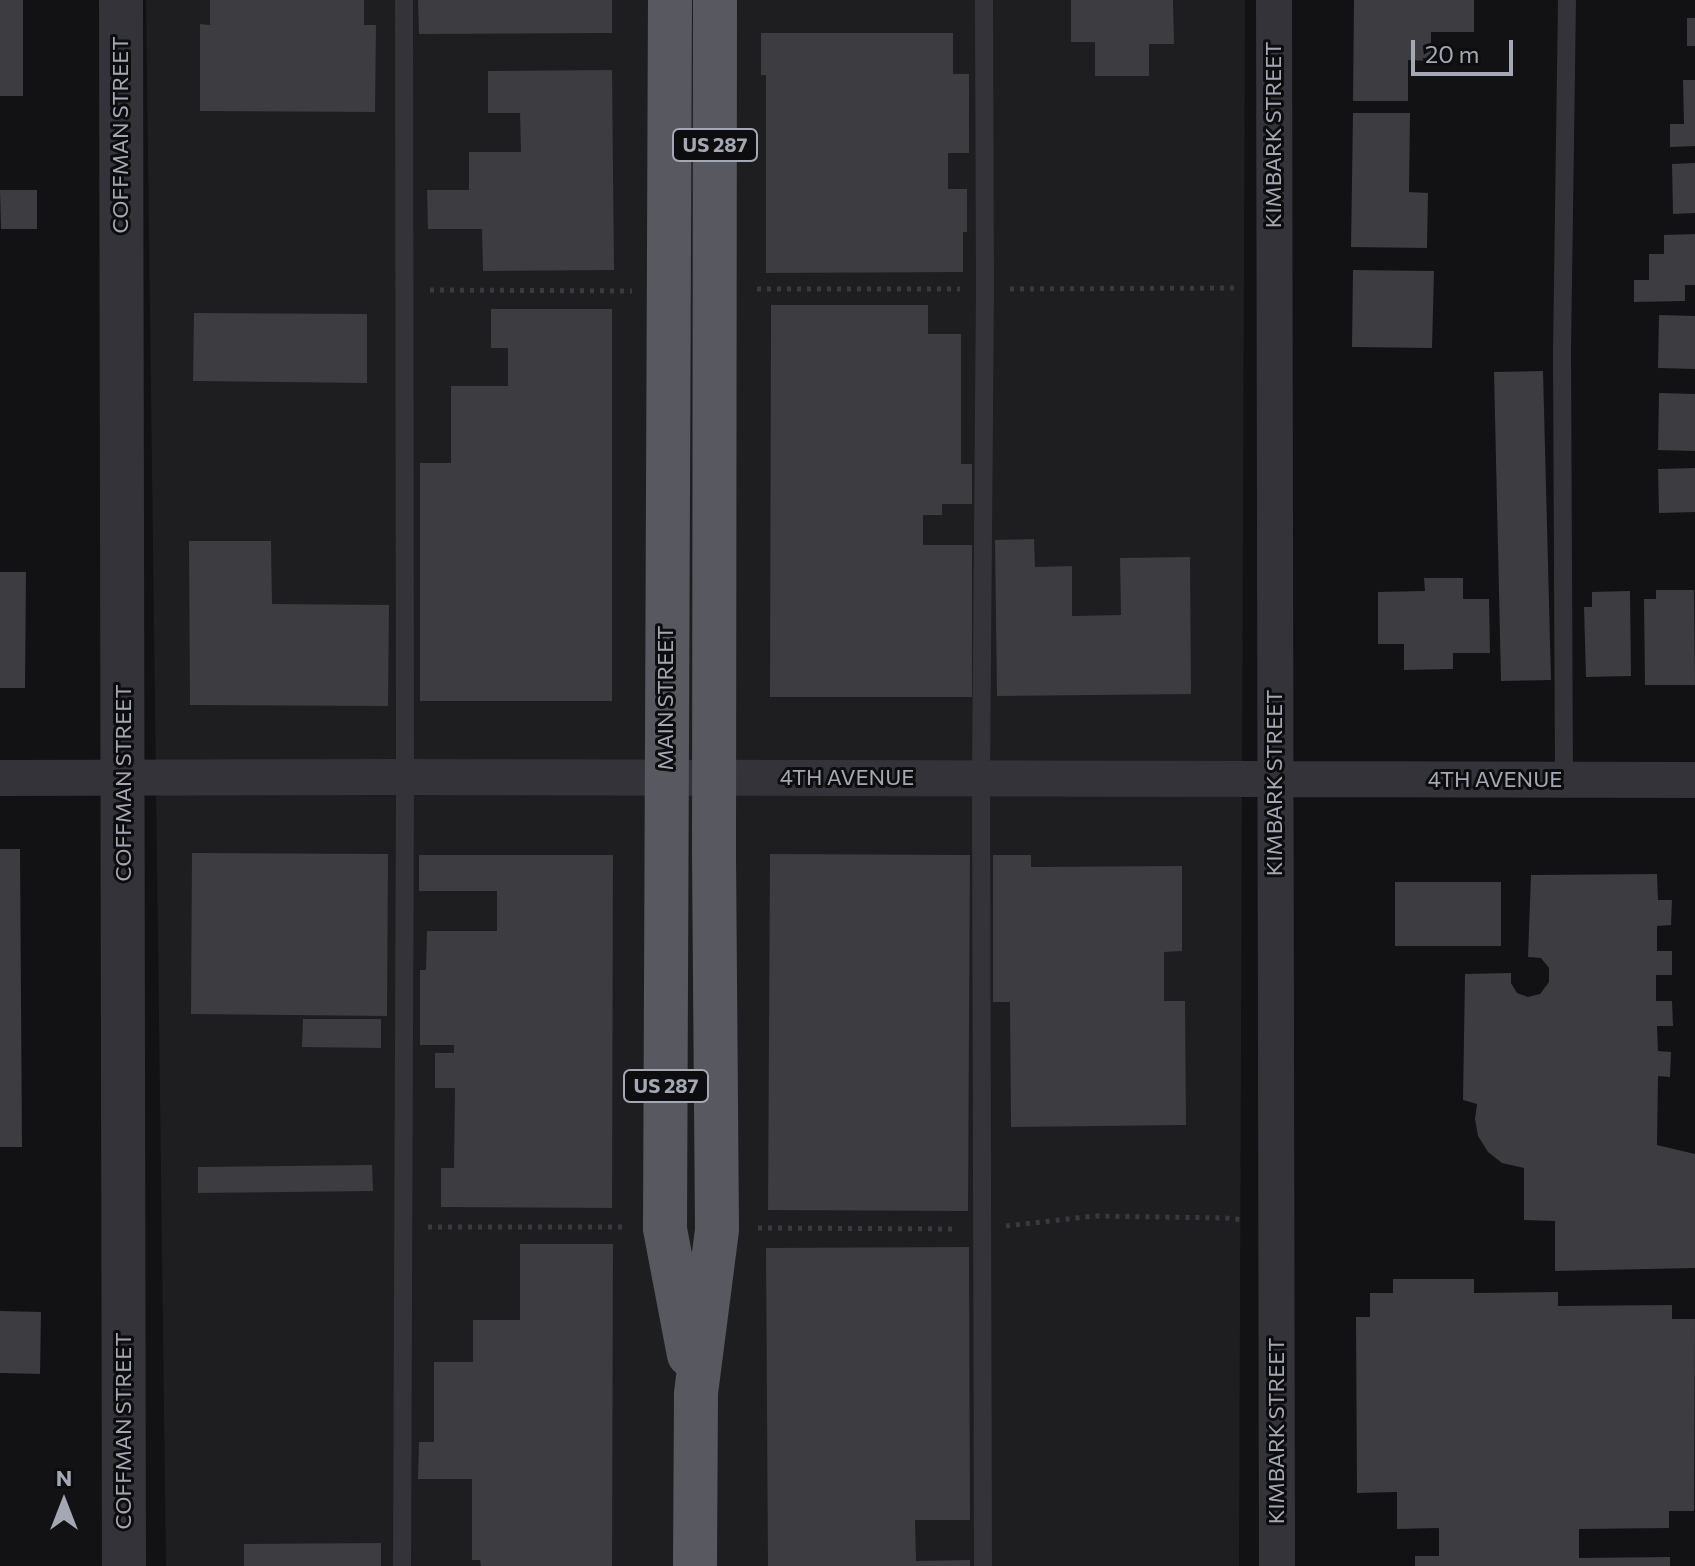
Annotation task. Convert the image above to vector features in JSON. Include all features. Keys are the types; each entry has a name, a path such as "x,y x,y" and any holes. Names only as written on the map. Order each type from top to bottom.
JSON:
{"highway":[{"name":"MAIN STREET","path":"670,0 665,1229 696,1393"},
{"name":"MAIN STREET","path":"695,1566 696,1393 717,1230 715,0"}],"street":[{"name":"COFFMAN STREET","path":"121,0 124,1566"},
{"name":"KIMBARK STREET","path":"1274,0 1277,1566"},
{"name":"4TH AVENUE","path":"0,778 1695,780"}],"lane":[{"path":"402,1566 404,0"},
{"path":"983,1566 981,779 984,0"},
{"path":"1564,780 1562,352 1567,0"}],"path":[{"path":"757,289 1275,288"},
{"path":"405,290 633,292"},
{"path":"758,1228 982,1229 1094,1216 1226,1218 1276,1224"},
{"path":"403,1227 633,1227"}],"shaded area":[{"path":"146,0 1245,0 1239,1566 166,1566"}],"building":[{"path":"0,0 23,0 23,96 0,96"},
{"path":"210,0 364,0 364,25 376,25 375,112 200,111 200,24 210,25"},
{"path":"418,0 612,0 612,33 419,34"},
{"path":"1071,0 1173,0 1174,44 1149,44 1149,76 1095,76 1095,42 1071,42"},
{"path":"1354,0 1474,0 1474,32 1431,32 1431,61 1408,60 1408,101 1353,101"},
{"path":"1687,18 1695,18 1695,46 1687,46"},
{"path":"761,33 953,33 953,74 969,74 969,153 948,153 948,189 967,189 963,272 766,273 766,75 761,75"},
{"path":"612,70 614,270 483,271 482,229 428,229 427,190 469,190 469,152 521,152 520,113 488,113 488,71"},
{"path":"1683,80 1695,80 1695,146 1670,147 1670,124 1684,124"},
{"path":"1353,113 1410,113 1409,192 1428,193 1427,248 1351,247"},
{"path":"1695,163 1695,213 1673,214 1672,164"},
{"path":"0,190 37,190 37,229 1,229"},
{"path":"1695,234 1695,285 1685,285 1685,301 1634,302 1634,280 1649,280 1649,254 1664,254 1664,235"},
{"path":"1353,270 1434,271 1432,348 1352,347"},
{"path":"771,305 928,305 928,334 961,334 961,464 972,464 972,504 942,504 942,515 923,515 923,545 972,545 972,697 770,697"},
{"path":"491,309 612,309 612,701 420,701 420,463 451,463 451,386 508,386 508,348 491,348"},
{"path":"194,313 367,314 367,383 193,381"},
{"path":"1659,315 1695,316 1695,369 1658,368"},
{"path":"1543,371 1551,680 1501,681 1494,372"},
{"path":"1659,393 1695,394 1695,451 1658,450"},
{"path":"1695,468 1695,512 1659,513 1658,469"},
{"path":"1034,539 1035,567 1072,566 1072,616 1121,615 1120,558 1190,557 1191,694 997,696 995,540"},
{"path":"189,541 271,541 272,604 389,605 388,706 190,705"},
{"path":"0,572 26,572 25,688 0,688"},
{"path":"1424,578 1463,578 1463,599 1489,599 1490,653 1453,653 1453,669 1404,670 1404,644 1378,644 1378,592 1425,591"},
{"path":"1656,590 1694,590 1695,685 1645,685 1644,599 1656,599"},
{"path":"1630,591 1631,676 1586,677 1584,607 1592,607 1592,592"},
{"path":"0,849 20,849 22,1147 0,1147"},
{"path":"192,853 388,854 387,1016 191,1014"},
{"path":"770,854 970,855 968,1211 768,1210"},
{"path":"419,855 613,855 612,1208 441,1207 441,1168 454,1168 455,1088 435,1088 435,1053 454,1053 454,1045 420,1045 420,970 426,970 427,931 497,931 497,891 419,891"},
{"path":"993,855 1031,855 1031,867 1182,866 1182,951 1164,952 1164,1001 1185,1001 1186,1125 1011,1127 1010,1002 993,1002"},
{"path":"1657,874 1658,900 1672,900 1671,925 1657,926 1657,951 1672,951 1672,975 1656,975 1656,1001 1672,1001 1673,1026 1657,1026 1658,1051 1671,1052 1670,1077 1658,1076 1657,1145 1695,1154 1695,1268 1555,1271 1555,1221 1524,1220 1524,1168 1502,1163 1488,1152 1478,1136 1475,1119 1477,1104 1463,1100 1465,974 1511,973 1511,983 1517,993 1528,997 1540,994 1549,982 1549,968 1541,958 1528,957 1531,875"},
{"path":"1395,882 1501,882 1501,946 1395,946"},
{"path":"303,1019 381,1019 381,1048 302,1047"},
{"path":"372,1165 373,1191 198,1193 198,1167"},
{"path":"520,1244 613,1244 612,1566 481,1566 480,1560 472,1560 472,1479 418,1479 419,1442 434,1442 434,1362 473,1362 473,1320 520,1320"},
{"path":"969,1247 970,1520 915,1520 916,1561 970,1560 970,1566 768,1566 766,1248"},
{"path":"1393,1279 1474,1279 1474,1293 1558,1292 1558,1306 1672,1305 1672,1319 1695,1319 1694,1511 1669,1511 1669,1528 1579,1529 1579,1558 1670,1557 1670,1566 1415,1566 1415,1556 1439,1556 1439,1528 1397,1529 1397,1492 1357,1493 1356,1317 1370,1317 1370,1293 1393,1293"},
{"path":"0,1311 41,1312 40,1374 0,1373"},
{"path":"381,1543 381,1566 244,1566 244,1544"}]}
